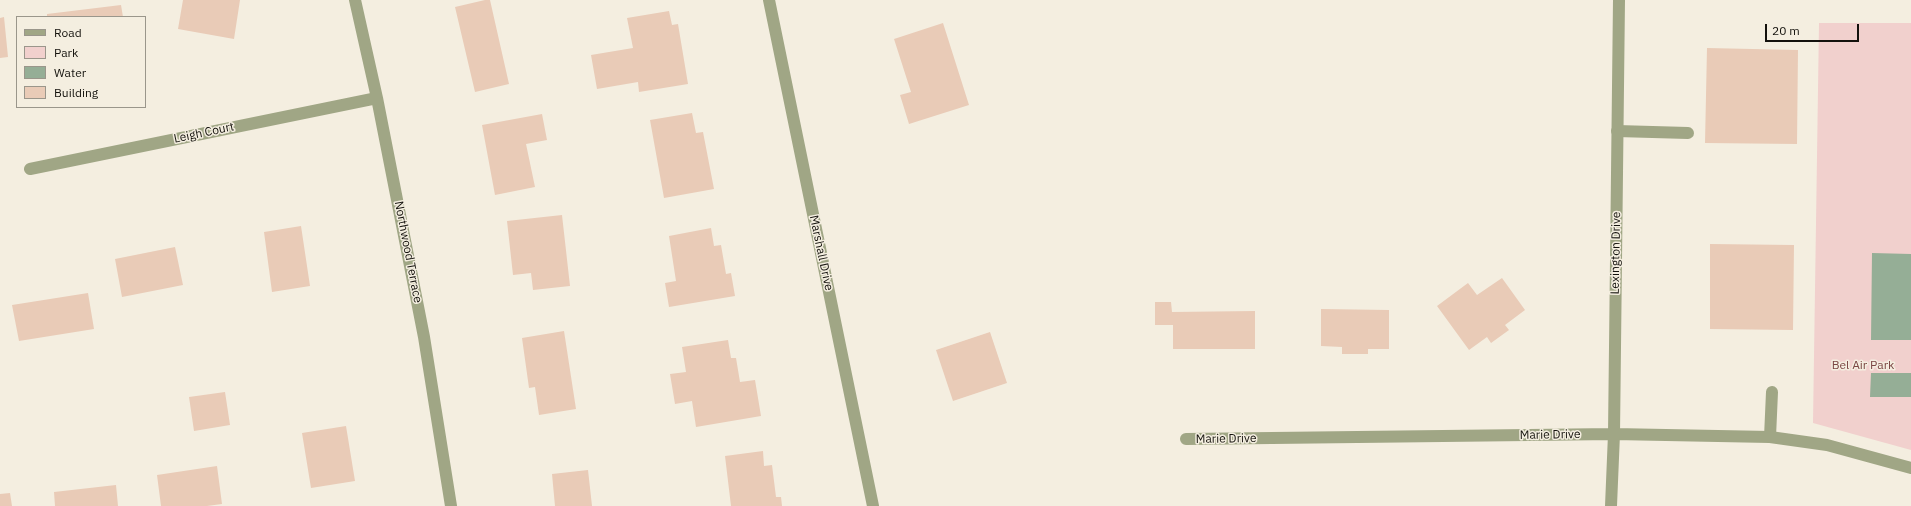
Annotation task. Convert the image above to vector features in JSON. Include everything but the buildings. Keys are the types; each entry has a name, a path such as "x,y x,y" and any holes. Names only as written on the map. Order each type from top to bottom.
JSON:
{"street":[{"name":"Northwood Terrace","path":"355,0 377,98 424,337 451,506"},
{"name":"Marshall Drive","path":"769,0 872,506"},
{"name":"Lexington Drive","path":"1610,506 1614,434 1619,0"},
{"name":"Leigh Court","path":"30,169 377,98"},
{"path":"1617,131 1688,133"},
{"path":"1770,437 1772,392"},
{"name":"Marie Drive","path":"1186,439 1614,434 1770,437 1828,445 1911,468"}],"green space":[{"name":"Bel Air Park","path":"1819,23 1911,23 1911,450 1813,423"}],"water":[{"path":"1872,253 1911,254 1911,340 1871,340"},
{"path":"1871,373 1911,373 1911,397 1870,397"}]}
